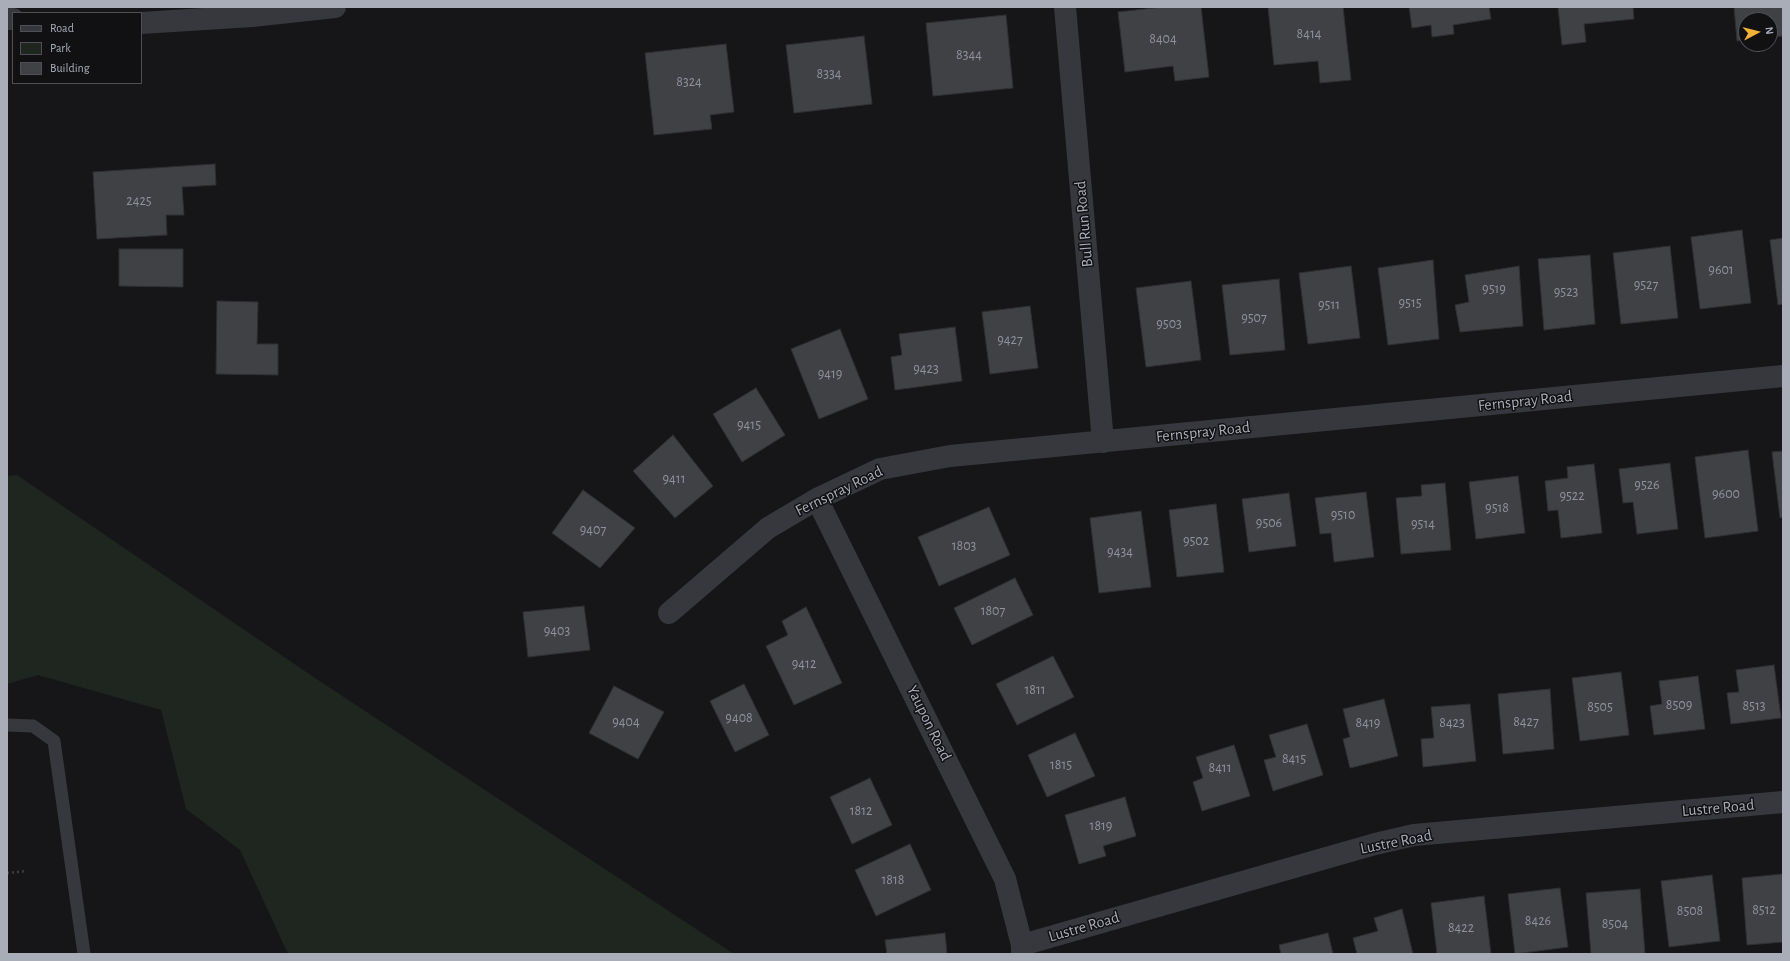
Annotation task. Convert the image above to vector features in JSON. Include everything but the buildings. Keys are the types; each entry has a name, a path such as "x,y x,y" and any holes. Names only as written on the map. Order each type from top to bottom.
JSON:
{"street":[{"path":"142,23 252,16 335,7"},
{"name":"Bull Run Road","path":"1065,7 1103,442"},
{"name":"Fernspray Road","path":"669,613 768,528 817,499 880,469 950,456 1783,376"},
{"name":"Yaupon Road","path":"817,499 1005,879 1022,949"},
{"name":"Lustre Road","path":"1022,949 1374,844 1414,835 1783,802"}],"lane":[{"path":"7,725 33,726 54,741 84,954"}],"path":[{"path":"7,873 26,871"}],"green space":[{"path":"17,475 318,680 734,954 288,954 240,850 186,809 161,710 38,675 7,684 7,476"}]}
